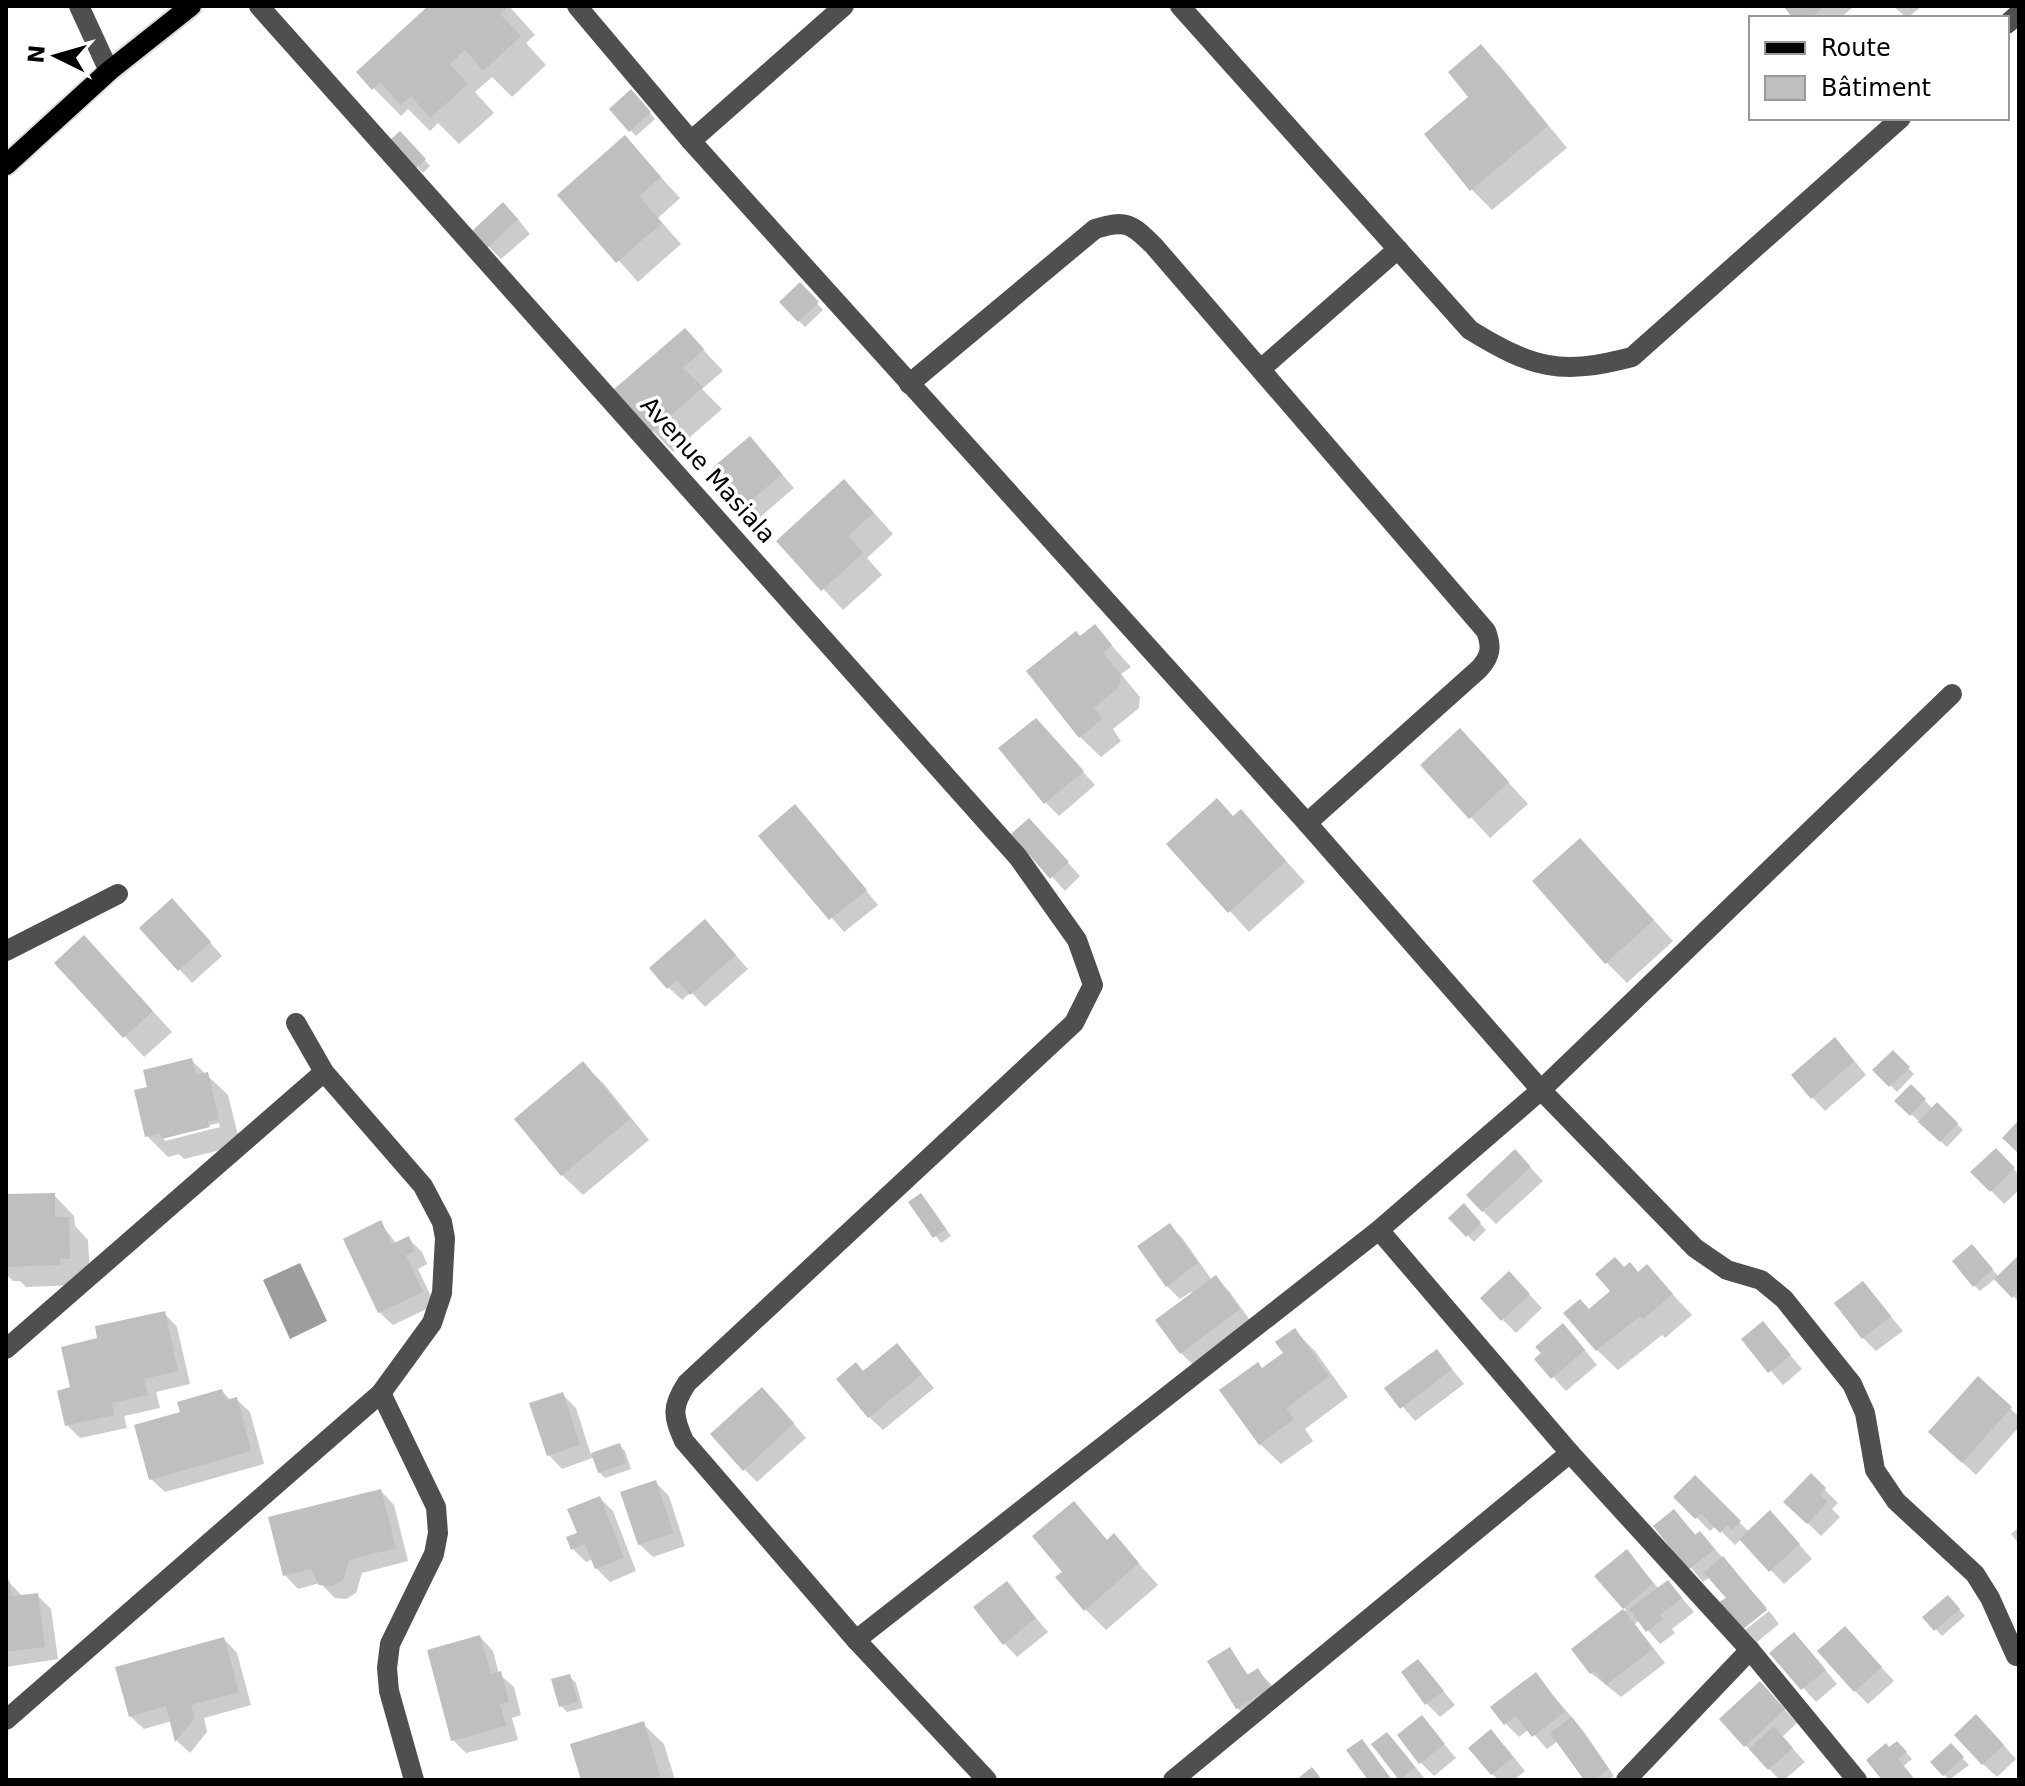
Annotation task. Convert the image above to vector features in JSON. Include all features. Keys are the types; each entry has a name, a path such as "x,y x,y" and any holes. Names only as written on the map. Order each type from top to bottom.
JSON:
{"main road":[{"path":"6,165 109,71 191,6"}],"street":[{"path":"79,6 109,71"},
{"name":"Avenue Masiala","path":"259,6 1018,857 1077,940 1093,985 1074,1023 687,1383 676,1399 674,1419 684,1441 856,1640"},
{"path":"577,6 691,141 1307,823 1541,1090 1695,1248 1727,1270 1761,1280 1784,1299 1852,1384 1865,1413 1875,1470 1896,1501 1975,1574 1990,1598 2016,1656"},
{"path":"691,141 844,6"},
{"path":"1180,6 1470,330 1511,355 1558,368 1595,367 1632,357 1899,120"},
{"path":"909,384 1095,229 1116,223 1134,226 1154,246 1486,631 1491,644 1489,657 1479,669 1307,823"},
{"path":"1262,368 1398,249"},
{"path":"987,1780 856,1640 1379,1230 1541,1090 1952,694"},
{"path":"6,951 118,894"},
{"path":"6,1720 381,1393 432,1323 442,1293 445,1238 442,1222 423,1186 324,1072 296,1023"},
{"path":"6,1349 324,1072"},
{"path":"1379,1230 1570,1453 1750,1650 1857,1780"},
{"path":"381,1393 436,1507 438,1533 434,1554 390,1644 387,1668 389,1691 414,1780"},
{"path":"1173,1780 1570,1453"},
{"path":"1626,1780 1750,1650"}],"shaded area":[{"path":"300,1263 327,1321 290,1339 263,1280"}],"building":[{"path":"428,6 510,6 500,14 521,36 483,71 465,50 450,64 468,84 430,118 411,96 401,105 380,82 372,90 356,72"},
{"path":"1783,6 1825,6 1812,16 1791,16"},
{"path":"1481,44 1548,126 1470,191 1424,134 1468,97 1448,72"},
{"path":"631,89 651,112 629,132 609,109"},
{"path":"400,131 426,159 416,168 390,140"},
{"path":"625,135 661,177 639,196 662,223 616,263 557,195"},
{"path":"503,202 518,219 487,248 472,231"},
{"path":"800,282 819,302 798,322 779,302"},
{"path":"685,328 704,349 683,368 703,387 651,433 613,390"},
{"path":"750,436 782,474 745,506 712,468"},
{"path":"844,479 874,513 848,536 863,553 821,591 776,541"},
{"path":"1095,624 1112,645 1103,653 1121,675 1119,687 1094,708 1102,719 1079,738 1026,671 1076,631 1080,636"},
{"path":"1036,718 1084,771 1044,804 998,748"},
{"path":"1460,728 1509,782 1469,819 1420,765"},
{"path":"1217,798 1233,816 1241,809 1286,861 1228,913 1166,844"},
{"path":"795,804 867,890 829,920 758,836"},
{"path":"1029,818 1069,862 1050,879 1011,834"},
{"path":"1580,838 1654,920 1605,964 1532,881"},
{"path":"172,898 211,942 178,971 139,928"},
{"path":"705,919 736,955 690,995 677,980 667,989 649,968"},
{"path":"84,935 153,1011 123,1038 54,963"},
{"path":"1835,1037 1854,1061 1811,1099 1791,1075"},
{"path":"1893,1050 1910,1067 1889,1087 1872,1070"},
{"path":"192,1058 196,1075 208,1072 219,1119 208,1122 210,1127 162,1139 160,1133 145,1137 134,1090 147,1087 143,1070"},
{"path":"583,1061 630,1119 561,1176 514,1119"},
{"path":"1911,1084 1926,1099 1910,1116 1894,1101"},
{"path":"1937,1102 1958,1123 1940,1142 1918,1122"},
{"path":"2019,1120 2019,1154 2002,1138"},
{"path":"1996,1148 2015,1168 1990,1192 1970,1172"},
{"path":"1515,1149 1531,1167 1482,1212 1466,1195"},
{"path":"55,1193 55,1217 69,1217 70,1259 60,1259 60,1265 6,1267 6,1194"},
{"path":"921,1193 946,1229 933,1238 908,1202"},
{"path":"1464,1203 1481,1223 1466,1237 1448,1218"},
{"path":"381,1220 392,1244 409,1236 415,1251 406,1255 423,1292 378,1313 343,1239"},
{"path":"1170,1223 1198,1263 1166,1287 1137,1246"},
{"path":"1972,1244 1993,1269 1973,1287 1952,1261"},
{"path":"2019,1255 2019,1291 2012,1298 1994,1279"},
{"path":"1615,1257 1624,1267 1630,1262 1638,1272 1647,1264 1673,1294 1596,1351 1563,1313 1580,1299 1589,1309 1610,1291 1595,1274"},
{"path":"1509,1271 1530,1294 1501,1321 1480,1298"},
{"path":"1216,1275 1240,1309 1180,1354 1155,1320"},
{"path":"1863,1281 1891,1316 1862,1339 1834,1303"},
{"path":"165,1311 178,1371 144,1379 148,1395 112,1403 114,1415 65,1426 57,1391 70,1387 61,1347 97,1338 95,1326"},
{"path":"1763,1321 1791,1355 1768,1373 1741,1339"},
{"path":"1563,1323 1585,1350 1551,1379 1534,1359 1541,1353 1535,1347"},
{"path":"1295,1328 1329,1376 1286,1408 1294,1419 1259,1445 1219,1390 1258,1362 1262,1368 1283,1353 1275,1342"},
{"path":"897,1343 922,1374 868,1418 836,1379 856,1362 863,1371"},
{"path":"1437,1349 1452,1369 1400,1409 1384,1388"},
{"path":"1978,1376 2012,1407 1962,1463 1928,1432"},
{"path":"762,1387 794,1423 743,1471 710,1434"},
{"path":"222,1389 226,1400 237,1397 251,1451 149,1480 134,1425 180,1412 177,1402"},
{"path":"563,1392 580,1445 547,1456 529,1403"},
{"path":"620,1443 626,1463 598,1473 591,1453"},
{"path":"1811,1473 1826,1488 1820,1495 1828,1502 1807,1524 1783,1502"},
{"path":"1695,1475 1741,1521 1732,1530 1728,1525 1720,1533 1701,1514 1695,1519 1673,1497"},
{"path":"656,1480 673,1533 638,1545 620,1492"},
{"path":"381,1489 396,1548 349,1560 343,1580 332,1586 319,1585 311,1569 283,1576 268,1517"},
{"path":"600,1496 624,1558 595,1569 585,1544 571,1550 566,1537 577,1533 567,1509"},
{"path":"1074,1501 1107,1540 1114,1533 1139,1563 1084,1611 1055,1577 1062,1572 1032,1536"},
{"path":"1674,1509 1695,1535 1700,1531 1715,1549 1688,1570 1653,1526"},
{"path":"1770,1510 1800,1544 1769,1572 1739,1539"},
{"path":"1627,1549 1653,1583 1623,1609 1594,1576"},
{"path":"1723,1556 1767,1610 1742,1630 1719,1602 1726,1598 1704,1573"},
{"path":"9,1580 12,1596 38,1593 45,1647 6,1652 6,1581"},
{"path":"1668,1580 1682,1598 1660,1615 1663,1619 1646,1632 1629,1609"},
{"path":"1007,1581 1036,1618 1003,1645 973,1607"},
{"path":"1948,1595 1960,1609 1934,1631 1922,1617"},
{"path":"1623,1609 1653,1649 1606,1685 1595,1671 1590,1674 1571,1649"},
{"path":"1845,1626 1882,1667 1854,1692 1817,1651"},
{"path":"1794,1632 1826,1670 1801,1690 1769,1653"},
{"path":"480,1635 491,1674 501,1671 509,1702 500,1704 506,1726 451,1741 427,1650"},
{"path":"224,1637 239,1692 191,1705 195,1718 175,1742 166,1706 129,1717 115,1667"},
{"path":"1230,1647 1247,1675 1258,1668 1270,1688 1236,1709 1207,1661"},
{"path":"1418,1659 1444,1691 1425,1705 1401,1672"},
{"path":"1536,1672 1565,1712 1532,1737 1516,1716 1504,1725 1490,1707"},
{"path":"570,1674 578,1702 559,1707 551,1679"},
{"path":"1760,1681 1785,1709 1744,1747 1719,1719"},
{"path":"1976,1714 2004,1745 1982,1765 1954,1735"},
{"path":"1422,1715 1445,1744 1419,1764 1397,1735"},
{"path":"1572,1717 1609,1769 1594,1780 1584,1780 1550,1733"},
{"path":"644,1721 660,1776 646,1780 581,1780 570,1744"},
{"path":"1774,1726 1793,1748 1768,1770 1749,1749"},
{"path":"1491,1729 1513,1757 1491,1775 1468,1748"},
{"path":"1387,1732 1415,1767 1399,1780 1371,1744"},
{"path":"1362,1739 1392,1780 1368,1780 1346,1750"},
{"path":"1897,1741 1907,1752 1898,1759 1914,1779 1882,1780 1866,1760 1886,1743 1889,1747"},
{"path":"1951,1743 1964,1757 1943,1776 1930,1762"},
{"path":"1312,1767 1322,1780 1296,1780"}]}
